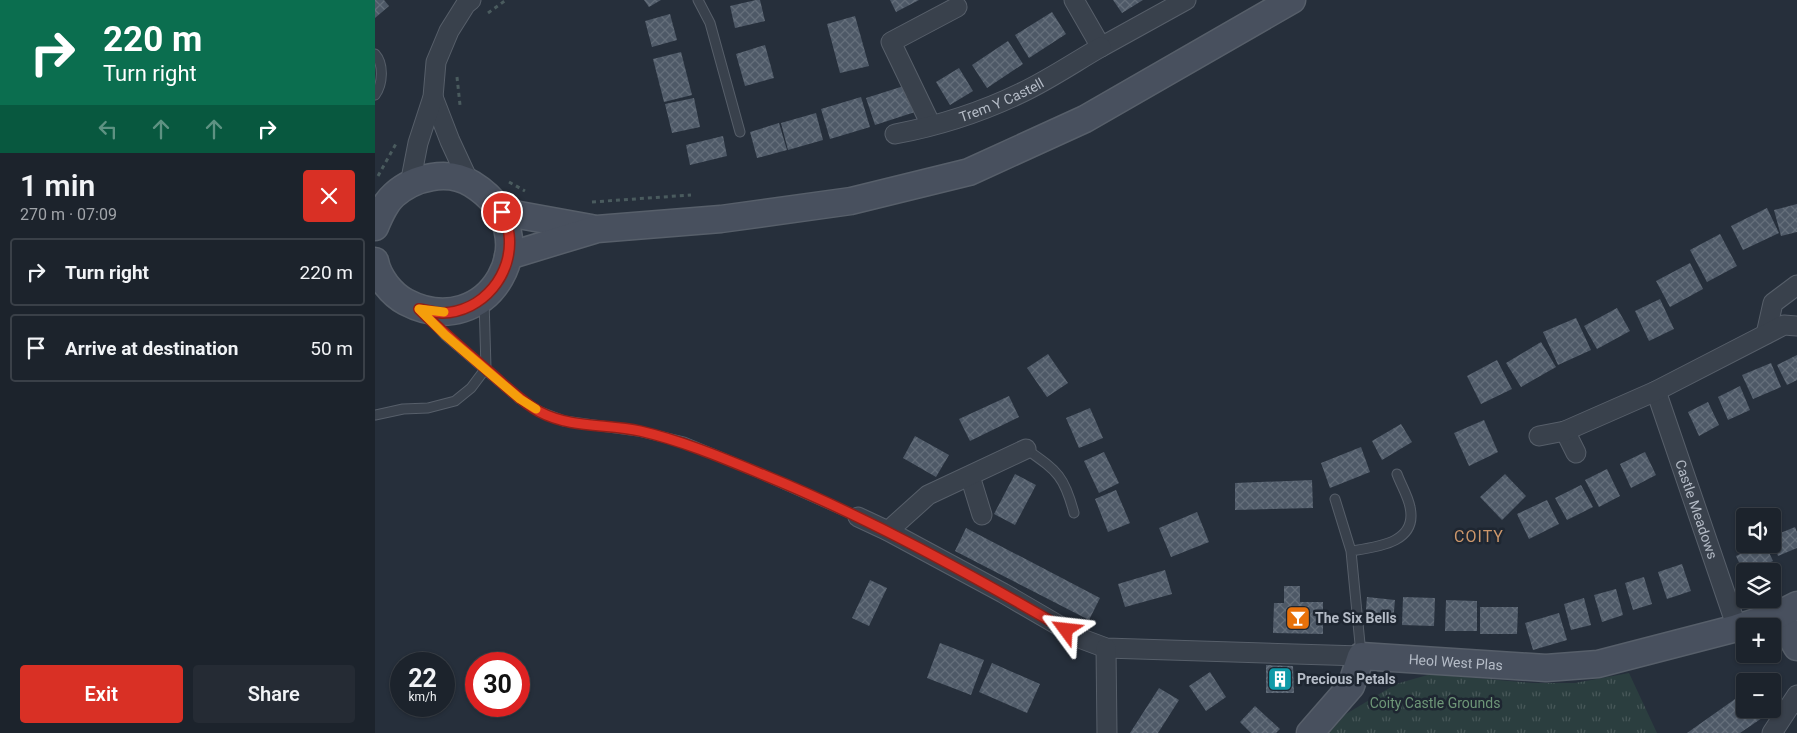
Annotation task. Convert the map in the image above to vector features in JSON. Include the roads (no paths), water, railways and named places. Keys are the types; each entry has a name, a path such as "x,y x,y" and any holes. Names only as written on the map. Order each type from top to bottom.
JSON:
{"street":[{"path":"410,184 418,143 433,97 436,62 449,31 466,4 471,0"},
{"path":"1074,0 1101,47"},
{"name":"Trem Y Castell","path":"895,134 974,112 1024,92 1186,0"},
{"path":"509,256 597,229 721,219 851,201 969,172 1085,119 1292,0"},
{"path":"931,125 891,42 957,7"},
{"path":"433,97 450,141 469,182"},
{"path":"377,217 394,195 410,184 429,177 449,176 469,182 488,194 502,212 509,234 509,256 499,279 484,298 464,308 442,313 419,309 400,299 378,275"},
{"path":"502,212 597,229"},
{"path":"1766,334 1773,304 1797,286"},
{"path":"1539,436 1565,431 1656,391 1766,334 1785,326 1797,326"},
{"name":"Castle Meadows","path":"1656,391 1736,625"},
{"path":"1565,431 1576,453"},
{"path":"888,531 928,495 1026,449"},
{"path":"970,476 982,515"},
{"name":"Heol West Plas","path":"857,517 888,531 1003,593 1082,640 1106,648 1361,656 1546,668 1599,664 1736,628"},
{"path":"1788,610 1797,646"},
{"name":"Heol West Plas","path":"1765,618 1788,610"},
{"path":"1106,648 1107,733"},
{"path":"1310,733 1351,686 1361,656"},
{"path":"1772,733 1797,695"}],"lane":[{"path":"698,0 709,23 740,132"},
{"path":"375,54 380,59 381,80 375,95"},
{"path":"375,415 403,409 428,408 455,401 471,388 486,368 484,298"},
{"path":"419,309 445,335 486,368 520,399 541,412 564,421 638,431 683,442 766,476 857,517"},
{"path":"1026,449 1052,468 1060,477 1068,491 1074,513"},
{"path":"1351,551 1378,547 1405,535 1411,524 1412,515 1410,504 1397,474"},
{"path":"1335,499 1351,551 1361,656"}],"place":[{"name":"The Six Bells","path":"1298,618"},
{"name":"Precious Petals","path":"1280,679"}],"district":[{"name":"COITY","path":"1479,536"}],"park label":[{"name":"Coity Castle Grounds","path":"1435,703"}]}
